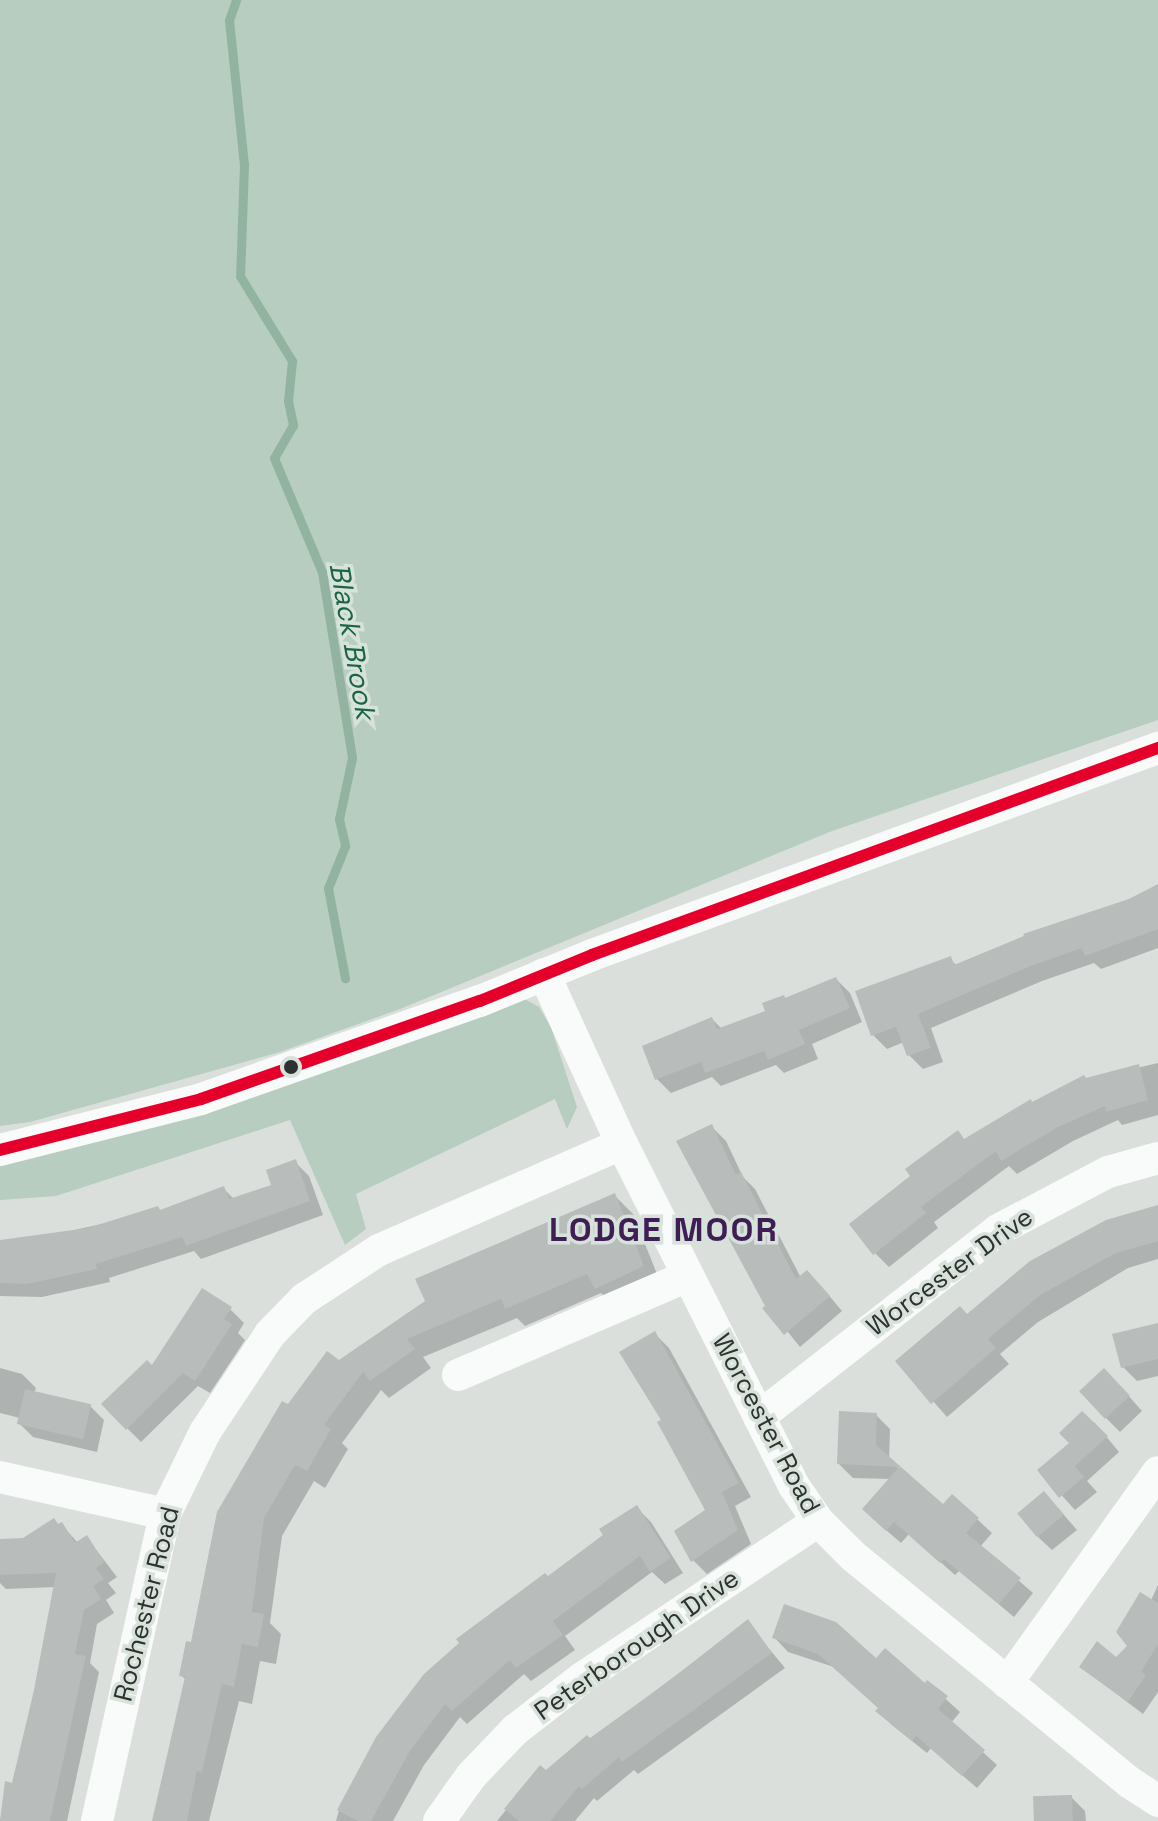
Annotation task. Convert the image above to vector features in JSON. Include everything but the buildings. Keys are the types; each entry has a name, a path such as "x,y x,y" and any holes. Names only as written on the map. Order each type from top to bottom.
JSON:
{"street":[{"path":"0,1150 201,1099 480,1001 544,974 1158,748"},
{"name":"Worcester Road","path":"544,974 622,1144 688,1276 794,1486 818,1521 853,1556 1007,1683 1129,1782 1158,1801"},
{"name":"Rochester Road","path":"97,1821 165,1514 205,1432 270,1334 304,1299 379,1250 622,1144"},
{"name":"Worcester Drive","path":"759,1417 998,1230 1108,1172 1158,1158"},
{"path":"458,1375 688,1276"},
{"path":"1007,1683 1158,1472"},
{"path":"0,1477 165,1514"},
{"name":"Peterborough Drive","path":"439,1821 471,1776 515,1730 582,1678 818,1521"}],"green space":[{"path":"0,0 1158,0 1158,720 832,831 400,1009 280,1052 30,1122 0,1126"},
{"path":"523,998 539,1007 551,1027 577,1107 567,1129 555,1099 356,1194 366,1229 345,1245 290,1120 56,1196 0,1200 0,1150"}],"waterway":[{"name":"Black Brook","path":"236,0 229,20 244,164 240,276 292,361 288,401 293,425 274,458 322,572 352,758 339,819 345,846 328,888 345,978"}],"transit line":[{"path":"0,1150 201,1099 480,1001 592,955 1158,748"}],"district":[{"name":"LODGE MOOR","path":"664,1230"}]}
